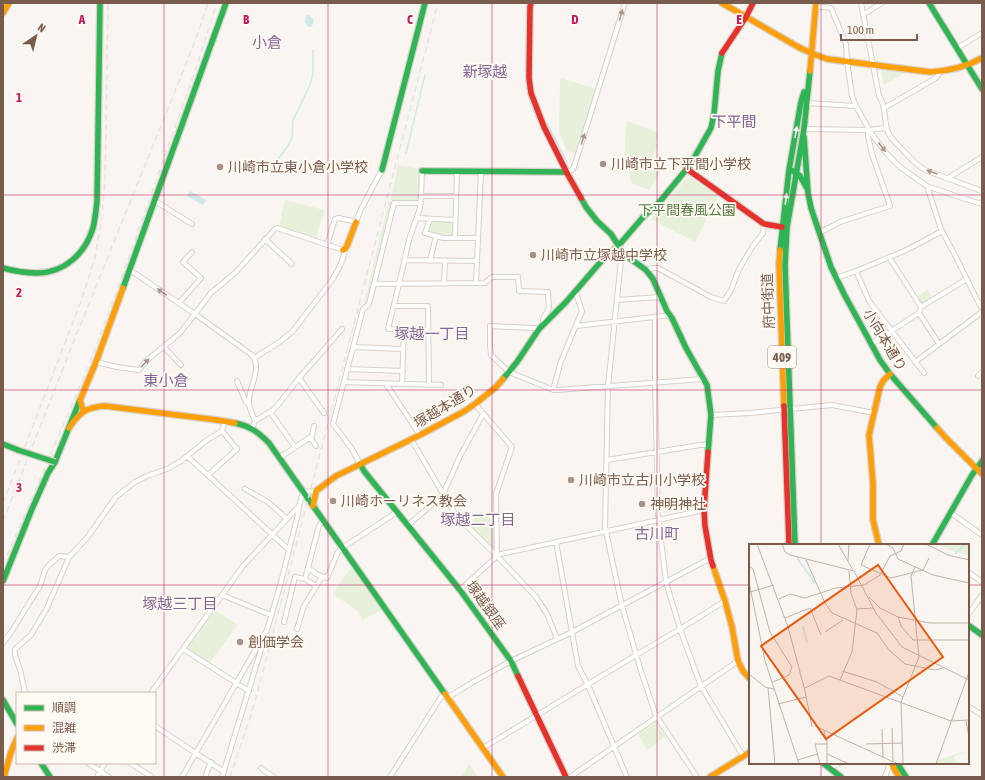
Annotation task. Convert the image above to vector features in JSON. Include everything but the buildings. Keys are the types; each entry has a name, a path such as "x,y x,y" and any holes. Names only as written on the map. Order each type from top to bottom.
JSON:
{"main road":[{"path":"3,13 9,3"},
{"path":"3,268 29,273 52,271 73,260 82,251 90,237 96,216 98,188 100,3"},
{"path":"3,581 32,509 70,428 96,362 226,3"},
{"path":"382,170 425,3"},
{"path":"531,3 530,78 531,94 536,108 566,172 586,207 597,221 611,234 624,254 646,270 653,279 667,311 671,315 686,348 707,385 711,415 704,510 705,526 711,560 732,627 738,661 749,679"},
{"path":"722,3 790,43 827,59 940,72 967,66 982,58"},
{"name":"塚越本通り","path":"316,491 336,476 463,412 493,390 525,352 541,327 566,302 604,258 619,245 644,216 657,205 687,170 711,128 721,55 746,17 753,3"},
{"path":"929,3 967,66 981,85"},
{"name":"府中街道","path":"789,544 785,265 787,227 804,129 807,82 816,5"},
{"name":"府中街道","path":"795,544 779,264 789,170 801,102 807,82"},
{"path":"804,129 808,193"},
{"path":"687,170 764,224 782,227"},
{"path":"789,170 802,176 808,193"},
{"path":"422,171 566,172"},
{"name":"小向本通り","path":"808,193 811,208 828,260 836,278 880,360 890,374 946,438 982,474"},
{"path":"344,249 356,222"},
{"path":"880,544 873,520 874,501 869,435 880,387 883,381 890,374"},
{"path":"80,400 83,411"},
{"path":"70,428 76,417 83,411 96,406 225,421 252,428 266,440 279,458 503,777"},
{"path":"3,444 55,462"},
{"path":"933,544 976,468 982,461"},
{"name":"塚越銀座","path":"360,464 364,471 460,590 511,661 566,777"},
{"path":"313,506 316,491"},
{"path":"969,626 982,635"},
{"path":"3,700 16,722"},
{"path":"4,777 16,740"},
{"path":"710,777 749,753"},
{"path":"42,764 50,777"},
{"path":"825,764 841,777"},
{"path":"891,764 899,777"},
{"path":"899,764 906,777"}],"street":[{"path":"566,172 574,168 625,3"},
{"path":"861,3 879,96 884,108 886,128 889,136 908,158 925,170 982,191"},
{"path":"864,14 882,3"},
{"path":"816,5 832,8 846,44 852,96 869,130 887,154 900,167 927,186 982,204"},
{"path":"957,48 982,33"},
{"path":"884,108 936,78 940,72"},
{"path":"806,103 856,106"},
{"path":"804,129 869,130 886,128"},
{"path":"819,233 840,222 890,206 872,154 868,136 869,130"},
{"path":"948,178 982,157"},
{"path":"327,244 335,219 339,218 356,222 364,203 382,170"},
{"path":"422,171 421,203 409,240 388,329 428,330"},
{"path":"455,238 457,172"},
{"path":"476,283 481,172"},
{"path":"927,186 942,231 982,308"},
{"path":"421,196 456,196"},
{"path":"155,201 192,224"},
{"path":"360,464 352,449 333,424 363,309 369,304 394,203 421,203"},
{"path":"416,218 455,220"},
{"path":"430,219 426,233 443,238 478,238"},
{"path":"646,270 658,268 711,297 724,301 732,290 739,269 753,246 763,234 764,224"},
{"path":"96,362 139,370 146,361 180,333 211,293 235,273 265,239 277,228 344,249 345,255 332,280 292,332 254,358"},
{"path":"836,278 889,257 942,231"},
{"path":"430,260 436,236"},
{"path":"265,239 292,264"},
{"path":"179,303 201,278 183,262 192,252"},
{"path":"624,254 621,260 608,386 605,531 622,606 636,655 657,717 697,777"},
{"path":"889,257 921,308"},
{"path":"404,260 477,261"},
{"path":"444,283 445,260"},
{"path":"130,270 249,352 254,358 256,367 248,404"},
{"path":"856,271 869,301 924,373"},
{"path":"374,284 485,283 492,277 518,278 518,291 548,292 549,308 542,319 541,327 490,326 490,346 491,355 509,372 553,390 703,379"},
{"path":"871,344 919,313 921,308 967,279"},
{"path":"553,390 561,361 582,311 576,293 574,292"},
{"path":"617,300 660,297"},
{"path":"394,306 428,306 429,385"},
{"path":"916,362 982,312"},
{"path":"919,313 939,344"},
{"path":"576,326 671,315"},
{"path":"656,317 655,382 659,519 666,582 680,629 702,686 744,756"},
{"path":"252,428 255,421 278,405 299,378 342,329"},
{"path":"402,384 404,329"},
{"path":"164,347 181,365"},
{"path":"353,347 403,349"},
{"path":"347,369 403,371"},
{"path":"978,376 982,372"},
{"path":"299,378 324,413"},
{"path":"237,381 255,421"},
{"path":"344,382 441,385"},
{"path":"386,384 420,435"},
{"path":"475,404 512,447 496,494 497,556"},
{"path":"711,415 787,410 832,405 874,413"},
{"path":"270,412 295,447"},
{"path":"408,525 443,494 460,456 482,416 484,415"},
{"path":"25,692 19,667 14,655 15,649 31,635 47,608 69,557 87,538 116,497 135,482 167,469 187,456 207,440 222,431 225,421"},
{"path":"279,458 312,436 314,426"},
{"path":"208,475 237,449 222,431"},
{"path":"310,437 316,446"},
{"path":"411,439 455,514 536,597 547,614 557,638"},
{"path":"606,460 708,445"},
{"path":"187,456 288,549"},
{"path":"245,489 268,502 287,519"},
{"path":"182,777 266,630 280,586 303,492 316,491"},
{"path":"151,692 243,566 299,506"},
{"path":"460,590 501,554 704,510"},
{"path":"308,568 322,577 327,578 338,552 342,548 397,512"},
{"path":"951,513 982,535"},
{"path":"305,579 319,526 323,520"},
{"path":"556,542 578,666 588,685 627,777"},
{"path":"3,643 40,586 45,570 59,556 69,557"},
{"path":"390,777 441,697 446,696 511,661 572,632 707,560 711,560"},
{"path":"969,573 982,582"},
{"path":"284,622 295,577 305,579 316,586"},
{"path":"297,629 304,606 322,577"},
{"path":"222,595 256,610 271,614"},
{"path":"969,614 982,595"},
{"path":"483,748 725,601"},
{"path":"222,777 264,640 264,634"},
{"path":"183,649 249,691"},
{"path":"570,777 738,661"},
{"path":"969,707 982,716"},
{"path":"156,727 224,772"},
{"path":"205,777 210,762"},
{"path":"90,764 110,777"},
{"path":"97,777 104,764"},
{"path":"132,764 152,777"},
{"path":"831,768 837,764"},
{"path":"884,777 890,764"},
{"path":"261,768 274,777"}],"green space":[{"path":"881,70 906,72 884,85"},
{"path":"561,78 596,89 576,153 567,151 559,132"},
{"path":"627,121 659,133 655,143 658,145 649,164 662,169 649,190 632,183 631,181 625,151"},
{"path":"398,165 419,169 419,200 391,200"},
{"name":"下平間春風公園","path":"687,178 691,178 718,197 695,242 651,219"},
{"path":"285,200 324,210 317,238 279,226"},
{"path":"389,201 392,201 367,301 363,307"},
{"path":"432,221 453,221 452,235 442,236 428,232"},
{"path":"927,290 932,297 921,305 917,297"},
{"path":"482,511 494,522 496,552 468,525"},
{"path":"351,567 382,610 362,620 358,611 333,594"},
{"path":"215,610 238,625 209,663 188,651 188,647"},
{"path":"656,722 666,736 647,750 638,734"},
{"path":"469,764 478,777 462,776"}],"water":[{"path":"308,15 312,17 313,20 311,27 308,27 305,22 306,16"},
{"path":"190,191 206,200 203,205 187,196"}],"waterway":[{"path":"275,163 292,138 293,120 310,85 313,74 313,50"},
{"path":"526,56 526,74"},
{"path":"406,153 425,75"},
{"path":"526,80 529,97 539,123"},
{"path":"547,123 567,162"}],"railway":[{"path":"3,503 82,299 95,257 102,217 105,178 108,3"},
{"path":"3,521 184,69 208,3"},
{"path":"3,565 89,365 196,68 217,3"},
{"path":"230,777 257,694 438,3"}],"traffic: fast":[{"path":"3,268 33,273 56,270 64,266 79,254 85,246 93,228 97,201 100,3"},
{"path":"123,288 226,3"},
{"path":"382,170 425,3"},
{"path":"929,3 982,89"},
{"path":"503,379 517,362 539,329 566,302 604,258 619,245 644,216 657,205 690,165 711,128 714,114 718,71 722,53"},
{"path":"795,544 785,265 787,227 804,129 810,71"},
{"path":"780,250 789,170 804,92"},
{"path":"804,137 808,193 811,208 831,267 880,360 890,374 937,428"},
{"path":"422,171 566,172"},
{"path":"793,171 800,176 806,187"},
{"path":"581,198 597,221 611,234 624,254 646,270 653,279 667,311 707,385 711,415 708,452"},
{"path":"3,581 32,509 48,473 55,462 80,400"},
{"path":"235,423 254,430 269,443 445,694"},
{"path":"3,444 18,450"},
{"path":"18,450 55,462"},
{"path":"933,544 972,475 982,461"},
{"path":"360,464 364,471 460,590 511,661 518,676"},
{"path":"969,626 982,635"},
{"path":"3,700 16,722"},
{"path":"42,764 50,777"},
{"path":"824,764 841,777"},
{"path":"898,764 906,777"}],"traffic: slow":[{"path":"3,13 9,3"},
{"path":"722,3 800,48 827,59 930,72 957,68 982,58"},
{"path":"810,71 816,3"},
{"path":"343,250 347,246 356,222"},
{"path":"780,250 779,264 784,406"},
{"path":"83,411 80,400 96,362 123,288"},
{"path":"879,544 873,520 873,484 869,435 880,387 883,381 890,374"},
{"path":"313,506 316,491 336,476 463,412 496,387 503,379"},
{"path":"69,428 76,418 88,409 105,406 235,423"},
{"path":"937,428 982,474"},
{"path":"713,566 732,627 738,661 743,671 749,678"},
{"path":"445,694 503,777"},
{"path":"4,777 16,740"},
{"path":"710,777 749,753"},
{"path":"892,764 899,777"}],"traffic: jam":[{"path":"531,3 529,78 531,93 544,127 581,198"},
{"path":"722,53 746,17 753,3"},
{"path":"687,169 764,224 782,227"},
{"path":"784,406 789,544"},
{"path":"708,452 704,510 705,526 713,566"},
{"path":"518,676 566,777"}],"place":[{"name":"川崎市立下平間小学校","path":"603,164"},
{"name":"川崎市立東小倉小学校","path":"220,167"},
{"name":"川崎市立塚越中学校","path":"533,255"},
{"name":"川崎市立古川小学校","path":"571,480"},
{"name":"川崎ホーリネス教会","path":"333,501"},
{"name":"神明神社","path":"642,504"},
{"name":"創価学会","path":"240,642"}],"district":[{"name":"小倉","path":"267,43"},
{"name":"新塚越","path":"485,72"},
{"name":"下平間","path":"734,122"},
{"name":"塚越一丁目","path":"432,334"},
{"name":"東小倉","path":"166,381"},
{"name":"塚越二丁目","path":"478,520"},
{"name":"古川町","path":"657,534"},
{"name":"塚越三丁目","path":"180,604"}]}
